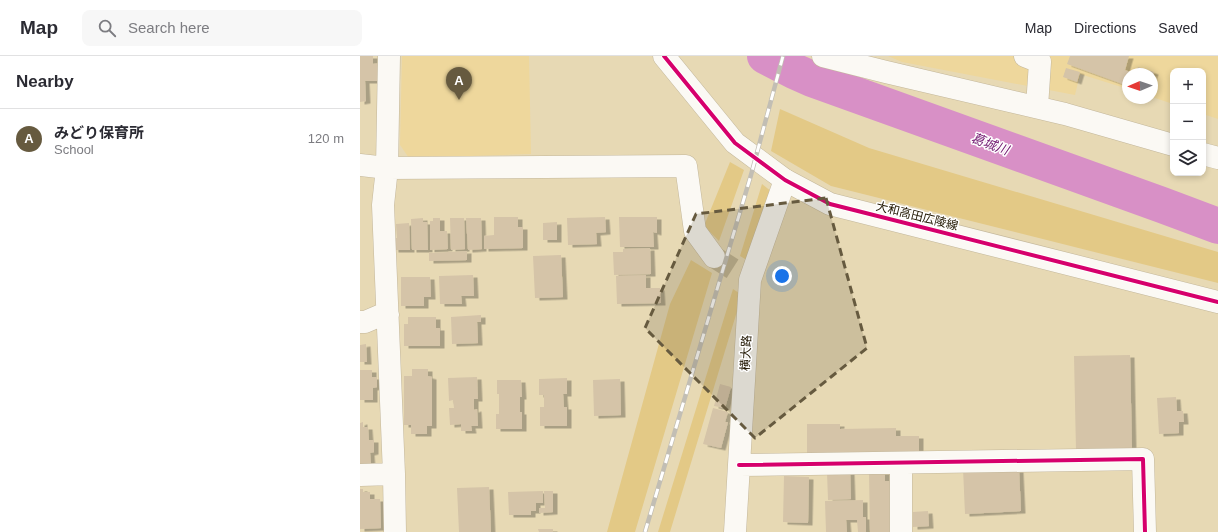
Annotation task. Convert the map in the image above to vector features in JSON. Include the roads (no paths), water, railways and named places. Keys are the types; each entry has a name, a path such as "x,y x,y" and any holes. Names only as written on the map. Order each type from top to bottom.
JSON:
{"street":[{"path":"389,56 387,168 383,205 395,532"},
{"name":"大和高田広陵線","path":"664,56 735,143 785,180 830,204 1218,302"},
{"path":"823,56 1065,114 1170,144"},
{"path":"1025,56 1040,62 1037,107"},
{"path":"1206,155 1218,158"},
{"path":"360,165 387,168 686,166 695,231 714,257"},
{"name":"横大路","path":"735,532 739,465 743,276 785,180"},
{"path":"360,322 365,322 379,316 388,315"},
{"path":"739,465 1143,459 1145,532"},
{"path":"901,462 901,532"},
{"path":"360,475 394,474"}],"waterway":[{"name":"葛城川","path":"765,56 812,79 1218,226"}],"tunnel":[{"path":"714,257 736,271"}],"railway":[{"path":"645,532 751,175 783,56"}],"place":[{"name":"みどり保育所","path":"459,100"}]}
